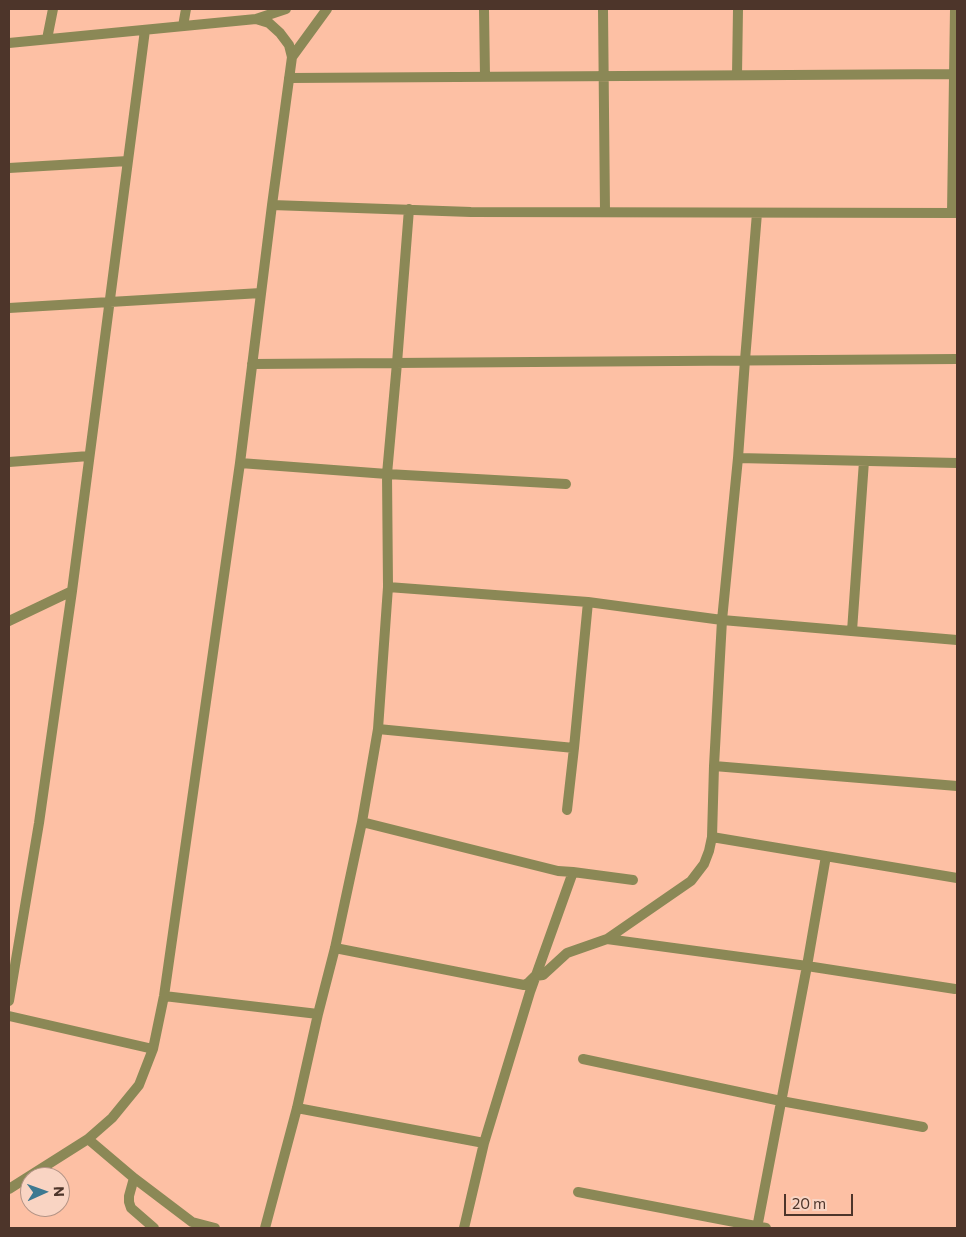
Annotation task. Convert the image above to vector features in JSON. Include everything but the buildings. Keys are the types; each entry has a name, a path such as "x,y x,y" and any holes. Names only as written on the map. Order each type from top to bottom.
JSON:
{"street":[{"path":"46,39 54,9"},
{"path":"183,26 186,9"},
{"path":"9,42 256,20 286,9"},
{"path":"292,57 328,9"},
{"path":"484,9 485,77"},
{"path":"603,9 605,212"},
{"path":"736,75 738,9"},
{"path":"272,205 470,212 955,213 955,9"},
{"path":"9,1189 88,1139 112,1118 139,1085 153,1049 164,996 240,463 292,57 289,45 280,33 270,23 256,20"},
{"path":"9,1001 39,823 72,591 145,30"},
{"path":"289,78 956,74"},
{"path":"9,168 128,160"},
{"path":"264,1228 297,1108 335,948 362,822 378,729 388,587 387,474 409,209"},
{"path":"335,948 520,985 528,983 535,976 543,974 567,953 607,939 692,881 704,864 712,837 722,620 738,458 757,213"},
{"path":"9,308 261,293"},
{"path":"252,364 957,359"},
{"path":"9,462 89,456"},
{"path":"738,458 957,463"},
{"path":"852,631 864,461"},
{"path":"240,463 387,474 566,484"},
{"path":"388,587 588,602 722,620 957,640"},
{"path":"9,622 72,591"},
{"path":"566,810 588,602"},
{"path":"378,729 574,748"},
{"path":"714,766 957,786"},
{"path":"362,822 558,871 633,880"},
{"path":"712,837 957,878"},
{"path":"578,1192 760,1228 781,1101 826,856"},
{"path":"464,1228 484,1143 535,976 573,872"},
{"path":"607,939 807,966 954,989"},
{"path":"164,996 318,1014"},
{"path":"9,1016 153,1049"},
{"path":"582,1059 781,1101 923,1126"},
{"path":"297,1108 484,1143"},
{"path":"88,1139 134,1178 192,1222 215,1228"},
{"path":"134,1178 129,1196 131,1208 154,1228"}]}
